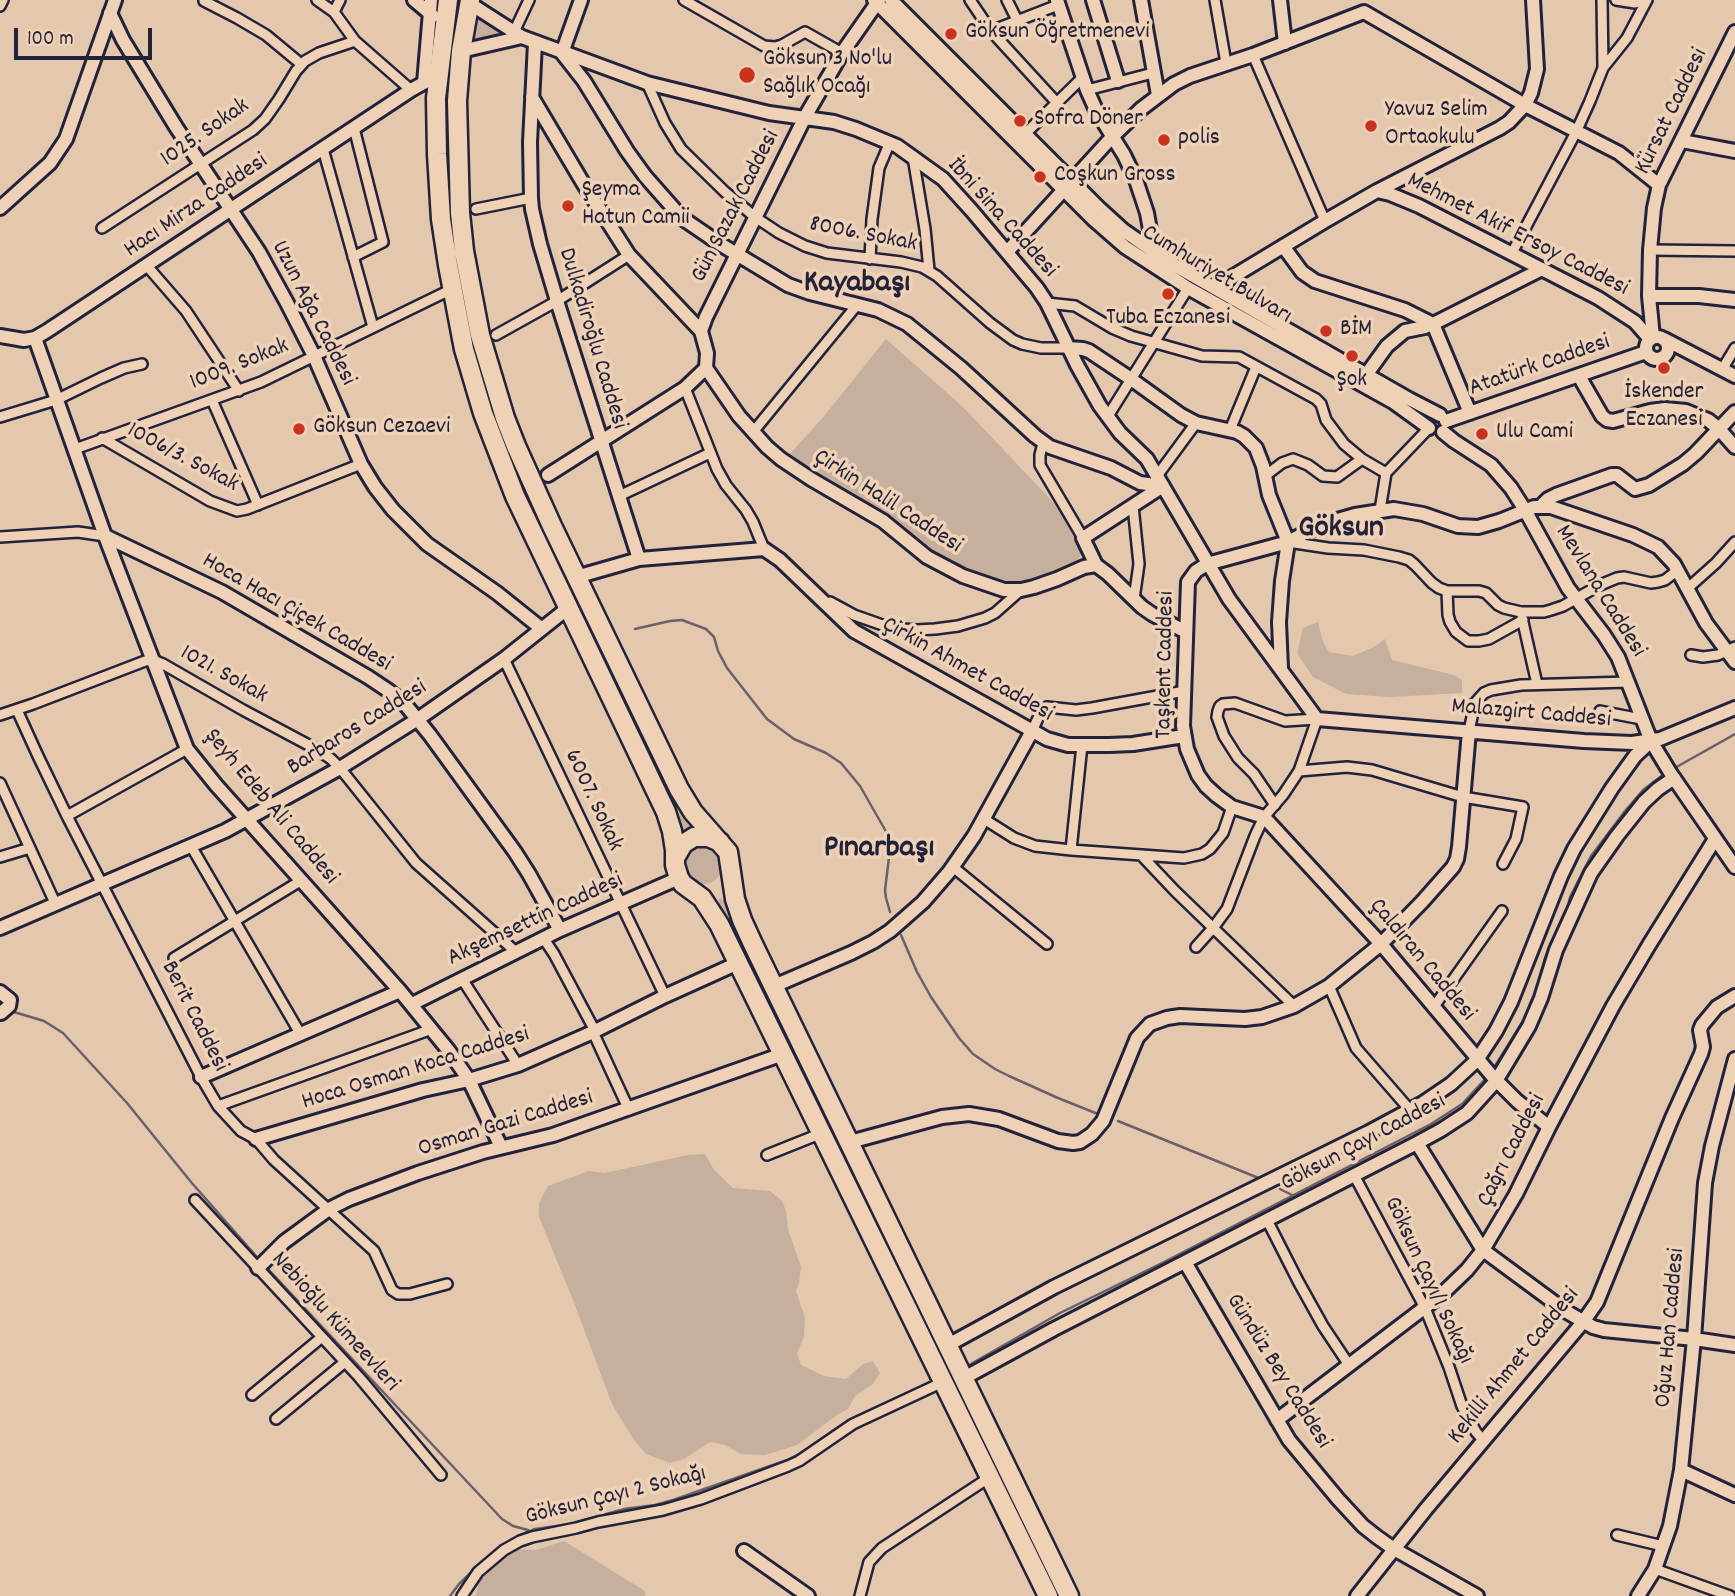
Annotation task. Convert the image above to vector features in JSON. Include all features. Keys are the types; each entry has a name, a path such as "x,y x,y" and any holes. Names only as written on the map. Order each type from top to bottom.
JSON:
{"highway":[{"path":"448,0 431,79 436,98 441,219 464,349 483,413 515,496 666,812 672,831 676,872 713,913 1048,1596"},
{"path":"469,2 461,51 457,128 460,213 464,251 480,335 505,418 576,577 679,789 693,811 728,852 735,899 742,920 1069,1596"},
{"path":"676,858 683,844 694,837 708,837 720,842"},
{"path":"694,891 707,892 720,887 730,869"}],"street":[{"path":"0,6 3,0"},
{"path":"0,208 50,163 66,139 115,0"},
{"path":"317,0 334,12 355,41 411,90 436,98"},
{"path":"334,12 340,0"},
{"path":"414,0 431,6 444,25"},
{"path":"461,51 518,35 529,0"},
{"path":"581,0 562,53 584,81 626,151 667,202 691,225 799,290 887,313 906,324 961,368 1043,443 1111,468 1140,483 1160,481"},
{"path":"684,0 764,46 782,45 805,32 842,53"},
{"path":"891,0 1025,134 1068,185"},
{"path":"970,0 991,31 1057,103"},
{"path":"1007,0 1017,20"},
{"path":"1093,0 1118,81"},
{"path":"1141,0 1157,95"},
{"path":"1215,0 1226,63"},
{"path":"1280,0 1285,43"},
{"path":"1377,191 1500,128 1525,105 1537,69 1533,0"},
{"path":"1602,0 1603,68"},
{"path":"1616,0 1635,3 1646,0"},
{"path":"1512,253 1576,132 1603,68 1627,38 1646,0"},
{"path":"204,1 266,35 301,64 319,53 355,41"},
{"path":"877,1 1068,185"},
{"name":"Gün Sazak Caddesi","path":"701,331 736,254 805,117 842,53 877,1"},
{"name":"İbni Sina Caddesi","path":"469,2 518,35 535,43 647,83 769,113 805,117 856,128 890,142 943,179 1007,252 1047,303 1091,391 1120,433 1147,459 1229,599 1317,719"},
{"path":"991,31 1058,2 1084,84 1096,110 1124,155 1142,195 1154,252"},
{"path":"431,6 431,79"},
{"path":"1007,252 1112,137 1157,95 1190,76 1285,43 1365,6 1525,105 1619,153 1659,185"},
{"name":"Uzun Ağa Caddesi","path":"110,13 176,127 259,252 282,293 314,356 361,464 375,487 412,530 542,629"},
{"name":"Kürsat Caddesi","path":"1653,342 1649,296 1650,250 1659,185 1735,34"},
{"name":"Dulkadiroğlu Caddesi","path":"535,43 530,142 531,198 540,244 639,559"},
{"path":"1253,55 1325,220"},
{"name":"1025. Sokak","path":"102,228 240,140 265,119 301,64"},
{"path":"1025,134 1057,103 1084,84 1153,74"},
{"name":"Hacı Mirza Caddesi","path":"34,338 431,79"},
{"name":"8006. Sokak","path":"647,83 665,123 681,149 725,192 755,217 786,237 827,254 912,264 929,270 1013,340 1041,348 1068,348"},
{"path":"532,97 629,255 701,331 707,353 706,368 685,388 548,475"},
{"path":"353,257 383,242 354,128"},
{"path":"1682,141 1735,151"},
{"path":"870,258 879,169 890,142"},
{"path":"323,149 373,327"},
{"path":"913,157 926,229 929,270"},
{"name":"Cumhuriyet Bulvarı","path":"1068,185 1154,252 1443,423 1434,433 1393,402 1188,288 1114,238 1068,185"},
{"name":"Mehmet Akif Ersoy Caddesi","path":"1214,288 1377,191 1419,206 1628,316 1653,342"},
{"path":"476,209 531,198"},
{"path":"1283,246 1302,272 1315,281 1405,310 1433,324 1469,413"},
{"path":"1650,250 1735,251"},
{"path":"496,335 557,301 629,255"},
{"path":"146,266 186,311 239,391"},
{"path":"1366,375 1380,354 1399,334 1433,324 1542,269"},
{"path":"1108,416 1188,288"},
{"name":"1009. Sokak","path":"75,449 239,391 452,289"},
{"path":"1649,296 1699,296 1735,300"},
{"path":"1047,303 1075,306 1119,331 1154,343 1202,356 1239,357 1316,398 1336,436 1362,458 1386,473"},
{"path":"753,432 857,305"},
{"path":"0,336 24,340 34,338"},
{"name":"Şeyh Edeb Ali Caddesi","path":"34,338 105,537 187,749 432,1029 469,1080 501,1147"},
{"path":"1653,342 1668,349 1666,356"},
{"name":"Atatürk Caddesi","path":"1653,342 1651,358 1692,354"},
{"name":"Atatürk Caddesi","path":"1443,423 1579,376 1653,342 1692,354 1735,376"},
{"path":"1068,348 1089,351 1181,415 1196,423 1230,430 1244,436 1256,448 1264,466 1272,504 1288,542 1279,622 1281,668"},
{"path":"1723,368 1735,348"},
{"path":"0,417 57,400 124,368 142,364"},
{"path":"1230,430 1256,367"},
{"name":"Çirkin Halil Caddesi","path":"706,368 739,416 767,447 794,469 870,512 926,557 963,576 996,589 1011,591 1057,579 1084,566 1096,565"},
{"path":"1579,376 1602,416 1607,419 1613,421 1650,411 1676,410 1708,420 1735,447"},
{"path":"576,577 639,559 764,549 753,522 721,477 685,388"},
{"path":"212,400 258,505"},
{"path":"1541,506 1556,495 1612,475 1617,475 1635,489 1649,485 1683,464 1735,412"},
{"path":"1083,538 1133,506 1160,481 1196,423"},
{"name":"Mevlana Caddesi","path":"1443,423 1454,441 1491,465 1525,510 1558,571 1612,647 1654,746 1735,867"},
{"path":"1380,510 1386,473 1429,428"},
{"name":"1006/3. Sokak","path":"102,438 210,501 237,511 361,464"},
{"path":"1043,443 1040,465 1096,565 1152,614 1186,632"},
{"path":"620,496 710,453"},
{"path":"1265,477 1282,463 1293,459 1323,476 1337,477 1362,458"},
{"path":"1133,506 1139,564 1134,599"},
{"path":"1207,564 1288,542 1320,525 1380,510 1409,511 1444,523 1467,527 1489,524 1541,506 1562,509 1650,542 1667,555 1678,570 1706,624 1733,653"},
{"path":"0,537 78,533 105,537"},
{"name":"Hoca Hacı Çiçek Caddesi","path":"105,537 222,592 306,640 404,703 515,852 560,930"},
{"path":"1288,542 1364,550 1409,560 1432,583 1447,591 1486,593 1498,605 1522,616"},
{"path":"1688,588 1735,542"},
{"name":"Çirkin Ahmet Caddesi","path":"764,549 780,561 844,624 864,638 1057,743 1133,744 1184,736"},
{"name":"Taşkent Caddesi","path":"1207,564 1196,571 1188,582 1184,736 1198,775 1206,786 1232,807 1265,817"},
{"path":"1447,591 1448,615 1456,632 1468,641 1479,641 1489,639 1522,616 1563,606 1600,584 1617,578 1658,582 1678,570"},
{"path":"813,593 876,624 916,630 973,623 995,613 1021,590"},
{"name":"Barbaros Caddesi","path":"0,929 248,820 340,768 418,719 504,659 568,608"},
{"path":"1522,616 1537,684"},
{"path":"1690,655 1733,653"},
{"name":"6007. Sokak","path":"504,659 664,996"},
{"name":"1021. Sokak","path":"0,715 145,661 153,660 163,664 318,750 340,768 416,863 516,952"},
{"path":"850,1142 942,1117 969,1114 999,1119 1058,1141 1080,1142 1092,1134 1103,1121 1137,1038 1150,1024 1180,1016 1253,1019 1294,1006 1329,986 1381,944 1430,894 1457,859 1469,731 1475,703 1484,693 1502,687 1537,684 1629,682"},
{"path":"774,986 851,953 890,931 923,902 953,867 984,819 1039,716 1047,707 1076,710 1185,691"},
{"path":"1196,947 1227,909 1255,836 1265,817 1275,805 1292,784 1299,771 1317,719 1285,722 1235,703 1220,706 1217,718 1230,748 1254,774 1275,805"},
{"name":"Malazgirt Caddesi","path":"1317,719 1654,746 1735,708"},
{"name":"Berit Caddesi","path":"18,710 67,816 218,1107 241,1131 256,1139 274,1160 374,1251 392,1290 398,1294 410,1294 447,1283"},
{"path":"1600,711 1641,719"},
{"path":"1071,850 1082,745"},
{"name":"Göksun Çayı Caddesi","path":"948,1345 1054,1287 1410,1110 1436,1095 1480,1062 1511,1002 1574,849 1635,757 1654,746"},
{"path":"67,816 187,749"},
{"path":"1299,771 1347,767 1372,770 1463,797 1523,807 1516,839 1503,863"},
{"name":"Göksun Çayı Caddesi","path":"964,1378 1417,1143 1467,1113 1494,1079 1533,1017 1556,950 1586,880 1639,807 1673,776"},
{"path":"0,783 56,905"},
{"path":"984,819 1025,843 1045,848 1184,858 1202,854 1210,849 1223,833 1232,807"},
{"name":"Çaldıran Caddesi","path":"1265,817 1381,944 1494,1079 1549,1127"},
{"name":"Çağrı Caddesi","path":"1277,1420 1425,1308 1454,1283 1483,1250 1516,1194 1613,1006 1716,839"},
{"path":"191,846 300,1035"},
{"path":"0,857 30,848"},
{"path":"1141,855 1294,1006"},
{"path":"953,867 1047,944"},
{"name":"Akşemsettin Caddesi","path":"412,1004 560,930 679,878"},
{"path":"174,958 302,880"},
{"path":"1433,1008 1502,911"},
{"path":"544,939 594,1031 629,1110"},
{"name":"Hoca Osman Koca Caddesi","path":"256,1139 518,1065 738,963"},
{"path":"462,979 518,1065"},
{"path":"1329,986 1356,1048 1410,1110"},
{"path":"201,1077 400,991"},
{"path":"0,992 10,1000 9,1006 1,1013"},
{"name":"Kekilli Ahmet Caddesi","path":"1357,1596 1597,1302 1701,1054 1702,1025 1717,1007 1735,996"},
{"path":"218,1107 432,1029"},
{"name":"Osman Gazi Caddesi","path":"258,1268 284,1242 329,1209 349,1199 418,1173 501,1147 553,1135 629,1110 783,1054"},
{"name":"Oğuz Han Caddesi","path":"1638,1596 1655,1569 1670,1526 1681,1470 1707,1166 1735,1059"},
{"path":"767,1155 822,1133"},
{"path":"1417,1143 1483,1250 1583,1322 1616,1332 1735,1345"},
{"name":"Göksun Çayı/1 Sokağı","path":"1354,1175 1425,1308 1462,1406 1484,1441"},
{"name":"Nebioğlu Kümeevleri","path":"195,1200 391,1413 441,1475"},
{"path":"1267,1220 1298,1281 1349,1365"},
{"name":"Gündüz Bey Caddesi","path":"1185,1262 1277,1420 1301,1456 1338,1499 1363,1526 1394,1549 1477,1596"},
{"path":"252,1395 322,1337"},
{"path":"276,1419 345,1362"},
{"name":"Göksun Çayı 2 Sokağı","path":"462,1596 478,1572 504,1550 520,1541 663,1510 776,1471 799,1461 853,1424 943,1382"},
{"path":"1681,1470 1735,1495"},
{"path":"860,1596 869,1562 882,1548 990,1478"},
{"path":"1617,1535 1663,1546"},
{"path":"744,1551 808,1596"},
{"path":"1655,1569 1730,1596"}],"shaded area":[{"path":"455,0 462,0 464,291 575,592 692,829 681,834 510,467 476,371 450,248 442,120"},
{"path":"479,15 508,34 473,45"},
{"path":"886,339 963,407 1052,501 1081,542 1082,552 1077,562 1068,569 1022,585 999,582 968,571 923,548 878,508 788,456"},
{"path":"1318,622 1323,642 1329,652 1353,656 1385,639 1392,660 1454,675 1462,680 1462,693 1390,697 1346,694 1313,677 1297,653 1303,628"},
{"path":"703,844 717,850 723,864 717,878 703,884 689,878 683,864 689,850"},
{"path":"721,898 1063,1596 1054,1596 718,904"},
{"path":"705,1154 714,1170 733,1188 770,1191 782,1201 801,1267 796,1291 805,1318 804,1337 797,1353 801,1365 824,1376 846,1379 863,1364 873,1361 880,1373 872,1385 855,1396 848,1409 797,1445 765,1455 741,1454 725,1445 710,1442 684,1459 670,1463 646,1454 612,1404 539,1217 539,1203 548,1186 589,1171 605,1173 688,1155"},
{"path":"564,1541 645,1591 645,1596 476,1596 479,1581 487,1567 513,1549 536,1550"}],"waterway":[{"path":"635,629 682,620 706,629 714,637 727,668 767,719 794,739 841,763 860,786 888,835 890,849 885,890 890,912"},
{"path":"1673,769 1735,734"},
{"path":"1566,915 1570,897 1591,856 1643,790 1664,774"},
{"path":"1535,996 1545,958 1559,931"},
{"path":"901,935 931,997 973,1054 1009,1076 1098,1114"},
{"path":"14,1012 44,1021 63,1033 127,1103 257,1257"},
{"path":"1493,1069 1527,1015"},
{"path":"969,1365 1060,1313 1431,1124 1462,1104 1487,1077"},
{"path":"1118,1121 1261,1179"},
{"path":"1280,1189 1292,1195"},
{"path":"268,1269 502,1519 513,1526 528,1530"},
{"path":"450,1596 482,1562 523,1534 535,1529 571,1524 624,1509 673,1500 787,1460 847,1421 931,1383"}],"place":[{"name":"Göksun Öğretmenevi","path":"951,34"},
{"name":"Göksun 3 No'lu Sağlık Ocağı","path":"747,75"},
{"name":"Sofra Döner","path":"1020,121"},
{"name":"Yavuz Selim Ortaokulu","path":"1371,126"},
{"name":"polis","path":"1164,140"},
{"name":"Coşkun Gross","path":"1040,177"},
{"name":"Şeyma Hatun Camii","path":"568,206"},
{"name":"Tuba Eczanesi","path":"1168,294"},
{"name":"BİM","path":"1326,331"},
{"name":"Şok","path":"1352,356"},
{"name":"İskender Eczanesi","path":"1664,368"},
{"name":"Göksun Cezaevi","path":"299,429"},
{"name":"Ulu Cami","path":"1482,434"}],"district":[{"name":"Kayabaşı","path":"857,286"},
{"name":"Göksun","path":"1341,531"},
{"name":"Pınarbaşı","path":"879,851"}]}
